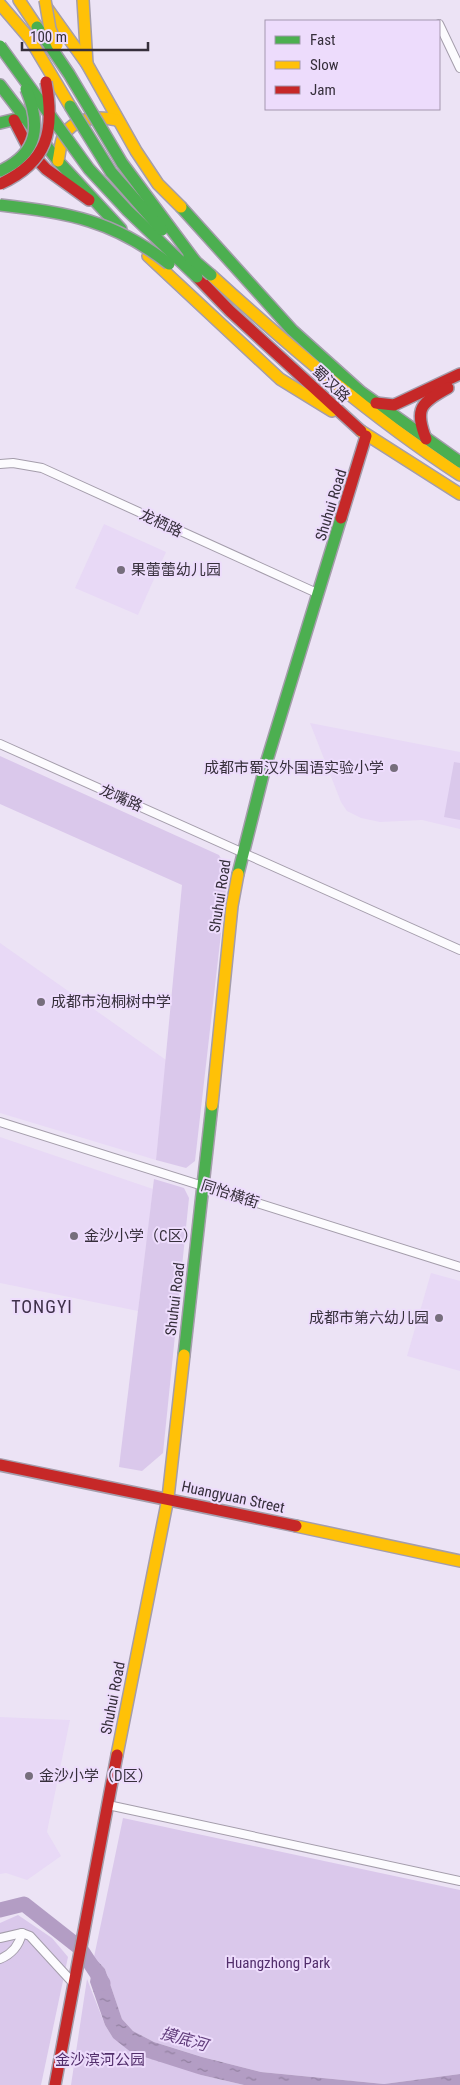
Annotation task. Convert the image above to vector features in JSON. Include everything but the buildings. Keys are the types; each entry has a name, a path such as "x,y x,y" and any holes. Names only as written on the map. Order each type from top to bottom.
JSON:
{"main road":[{"path":"19,0 69,74 122,163 195,261"},
{"path":"40,0 65,31 87,64 118,120 158,184 292,330 375,403 460,462"},
{"path":"45,0 50,29 69,74"},
{"path":"82,0 87,64"},
{"path":"0,4 13,15 25,31 83,130 125,191 195,261"},
{"path":"0,184 28,169 41,154 50,129 51,108 46,82 25,31"},
{"path":"0,47 32,102 36,122 31,141 21,158 0,171"},
{"path":"0,47 24,75 88,168 194,280"},
{"path":"0,85 18,118 31,153 46,170 99,207"},
{"path":"58,161 65,134 76,124 101,116 118,120"},
{"path":"0,123 18,118"},
{"path":"18,118 99,207 280,379 354,425"},
{"path":"0,205 67,213 93,219 117,228 148,247 194,280"},
{"name":"蜀汉路","path":"195,261 304,359 358,403 460,475"},
{"name":"蜀汉路","path":"194,280 366,436 460,494"},
{"path":"375,403 394,404 460,374"},
{"path":"426,439 418,416 422,403 460,382"},
{"name":"Shuhui Road","path":"56,2085 82,1937 168,1498 204,1185 232,906 242,853 265,766 366,436"},
{"name":"Huangyuan Street","path":"0,1465 168,1498 460,1561"}],"street":[{"path":"440,25 460,68"},
{"name":"龙栖路","path":"0,464 13,463 42,468 319,594"},
{"name":"龙嘴路","path":"0,744 460,950"},
{"name":"同怡横街","path":"0,1122 460,1267"},
{"path":"108,1805 460,1881"},
{"path":"0,1959 9,1956 15,1949 22,1933"},
{"path":"0,1938 22,1933 30,1936 74,1984"}],"shaded area":[{"name":"果蕾蕾幼儿园","path":"104,524 166,552 138,615 75,588"},
{"name":"成都市蜀汉外国语实验小学","path":"310,723 460,752 460,829 422,820 380,822 361,818 347,811 341,802"},
{"name":"成都市泡桐树中学","path":"0,943 166,1060 156,1160 0,1113"},
{"name":"金沙小学（C区）","path":"0,1137 153,1189 138,1311 0,1283"},
{"name":"成都市第六幼儿园","path":"431,1273 460,1281 460,1371 407,1356"},
{"name":"金沙小学（D区）","path":"0,1717 70,1720 47,1832 61,1856 27,1880 6,1873 0,1874"}],"green space":[{"path":"0,756 219,855 228,872 195,1161 186,1168 156,1160 182,885 0,804"},
{"path":"454,762 460,763 460,820 444,817"},
{"path":"154,1179 184,1188 189,1198 163,1453 142,1471 119,1467"},
{"name":"Huangzhong Park","path":"123,1818 460,1890 460,2074 384,2084 261,2072 154,2042 133,2031 122,2019 105,1969 94,1957"},
{"name":"金沙滨河公园","path":"18,1915 52,1938 68,1957 41,2085 0,2085 0,1923"},
{"name":"金沙滨河公园","path":"87,1979 105,2025 113,2038 201,2075 244,2085 71,2085"}],"water":[{"path":"94,1957 105,1969 122,2019 133,2031 154,2042 261,2072 384,2084 460,2074 460,2085 244,2085 201,2075 132,2053 113,2038 105,2025 90,1982"}],"waterway":[{"name":"摸底河","path":"0,1910 24,1904 80,1948 103,1983"}],"traffic: fast":[{"path":"37,27 69,74 122,163 195,261"},
{"path":"0,46 89,169 128,211 197,277"},
{"path":"0,85 58,161 121,229"},
{"path":"0,171 23,156 33,137 35,126 34,114 26,89"},
{"path":"70,106 111,172 162,230"},
{"path":"0,123 20,118"},
{"path":"0,205 48,211 89,221 129,237 169,264"},
{"path":"181,207 292,330 361,392 460,462"},
{"path":"189,256 211,275"},
{"path":"238,874 265,767 341,518"},
{"path":"184,1355 212,1105"}],"traffic: slow":[{"path":"19,0 37,27"},
{"path":"45,0 50,29 57,45"},
{"path":"83,0 87,64"},
{"path":"0,4 30,39 70,106"},
{"path":"47,8 87,64 136,151 158,184 181,207"},
{"path":"58,161 63,137 73,125 94,118 117,120"},
{"path":"148,256 280,379 332,411"},
{"path":"211,275 362,405 460,475"},
{"path":"361,431 460,494"},
{"path":"212,1105 232,906 238,874"},
{"path":"117,1755 168,1498 184,1355"},
{"path":"296,1526 460,1561"}],"traffic: jam":[{"path":"0,184 29,166 38,155 44,143 48,130 49,116 46,82"},
{"path":"14,120 31,153 46,169 89,200"},
{"path":"197,277 230,311 361,431"},
{"path":"376,403 394,405 460,374"},
{"path":"426,439 422,429 422,408 431,398 448,388"},
{"path":"341,518 366,436"},
{"path":"0,1465 296,1526"},
{"path":"55,2085 117,1755"}],"place":[{"name":"果蕾蕾幼儿园","path":"121,570"},
{"name":"成都市蜀汉外国语实验小学","path":"394,768"},
{"name":"成都市泡桐树中学","path":"41,1002"},
{"name":"金沙小学（C区）","path":"74,1236"},
{"name":"成都市第六幼儿园","path":"439,1318"},
{"name":"金沙小学（D区）","path":"29,1776"}],"district":[{"name":"TONGYI","path":"42,1306"}]}
